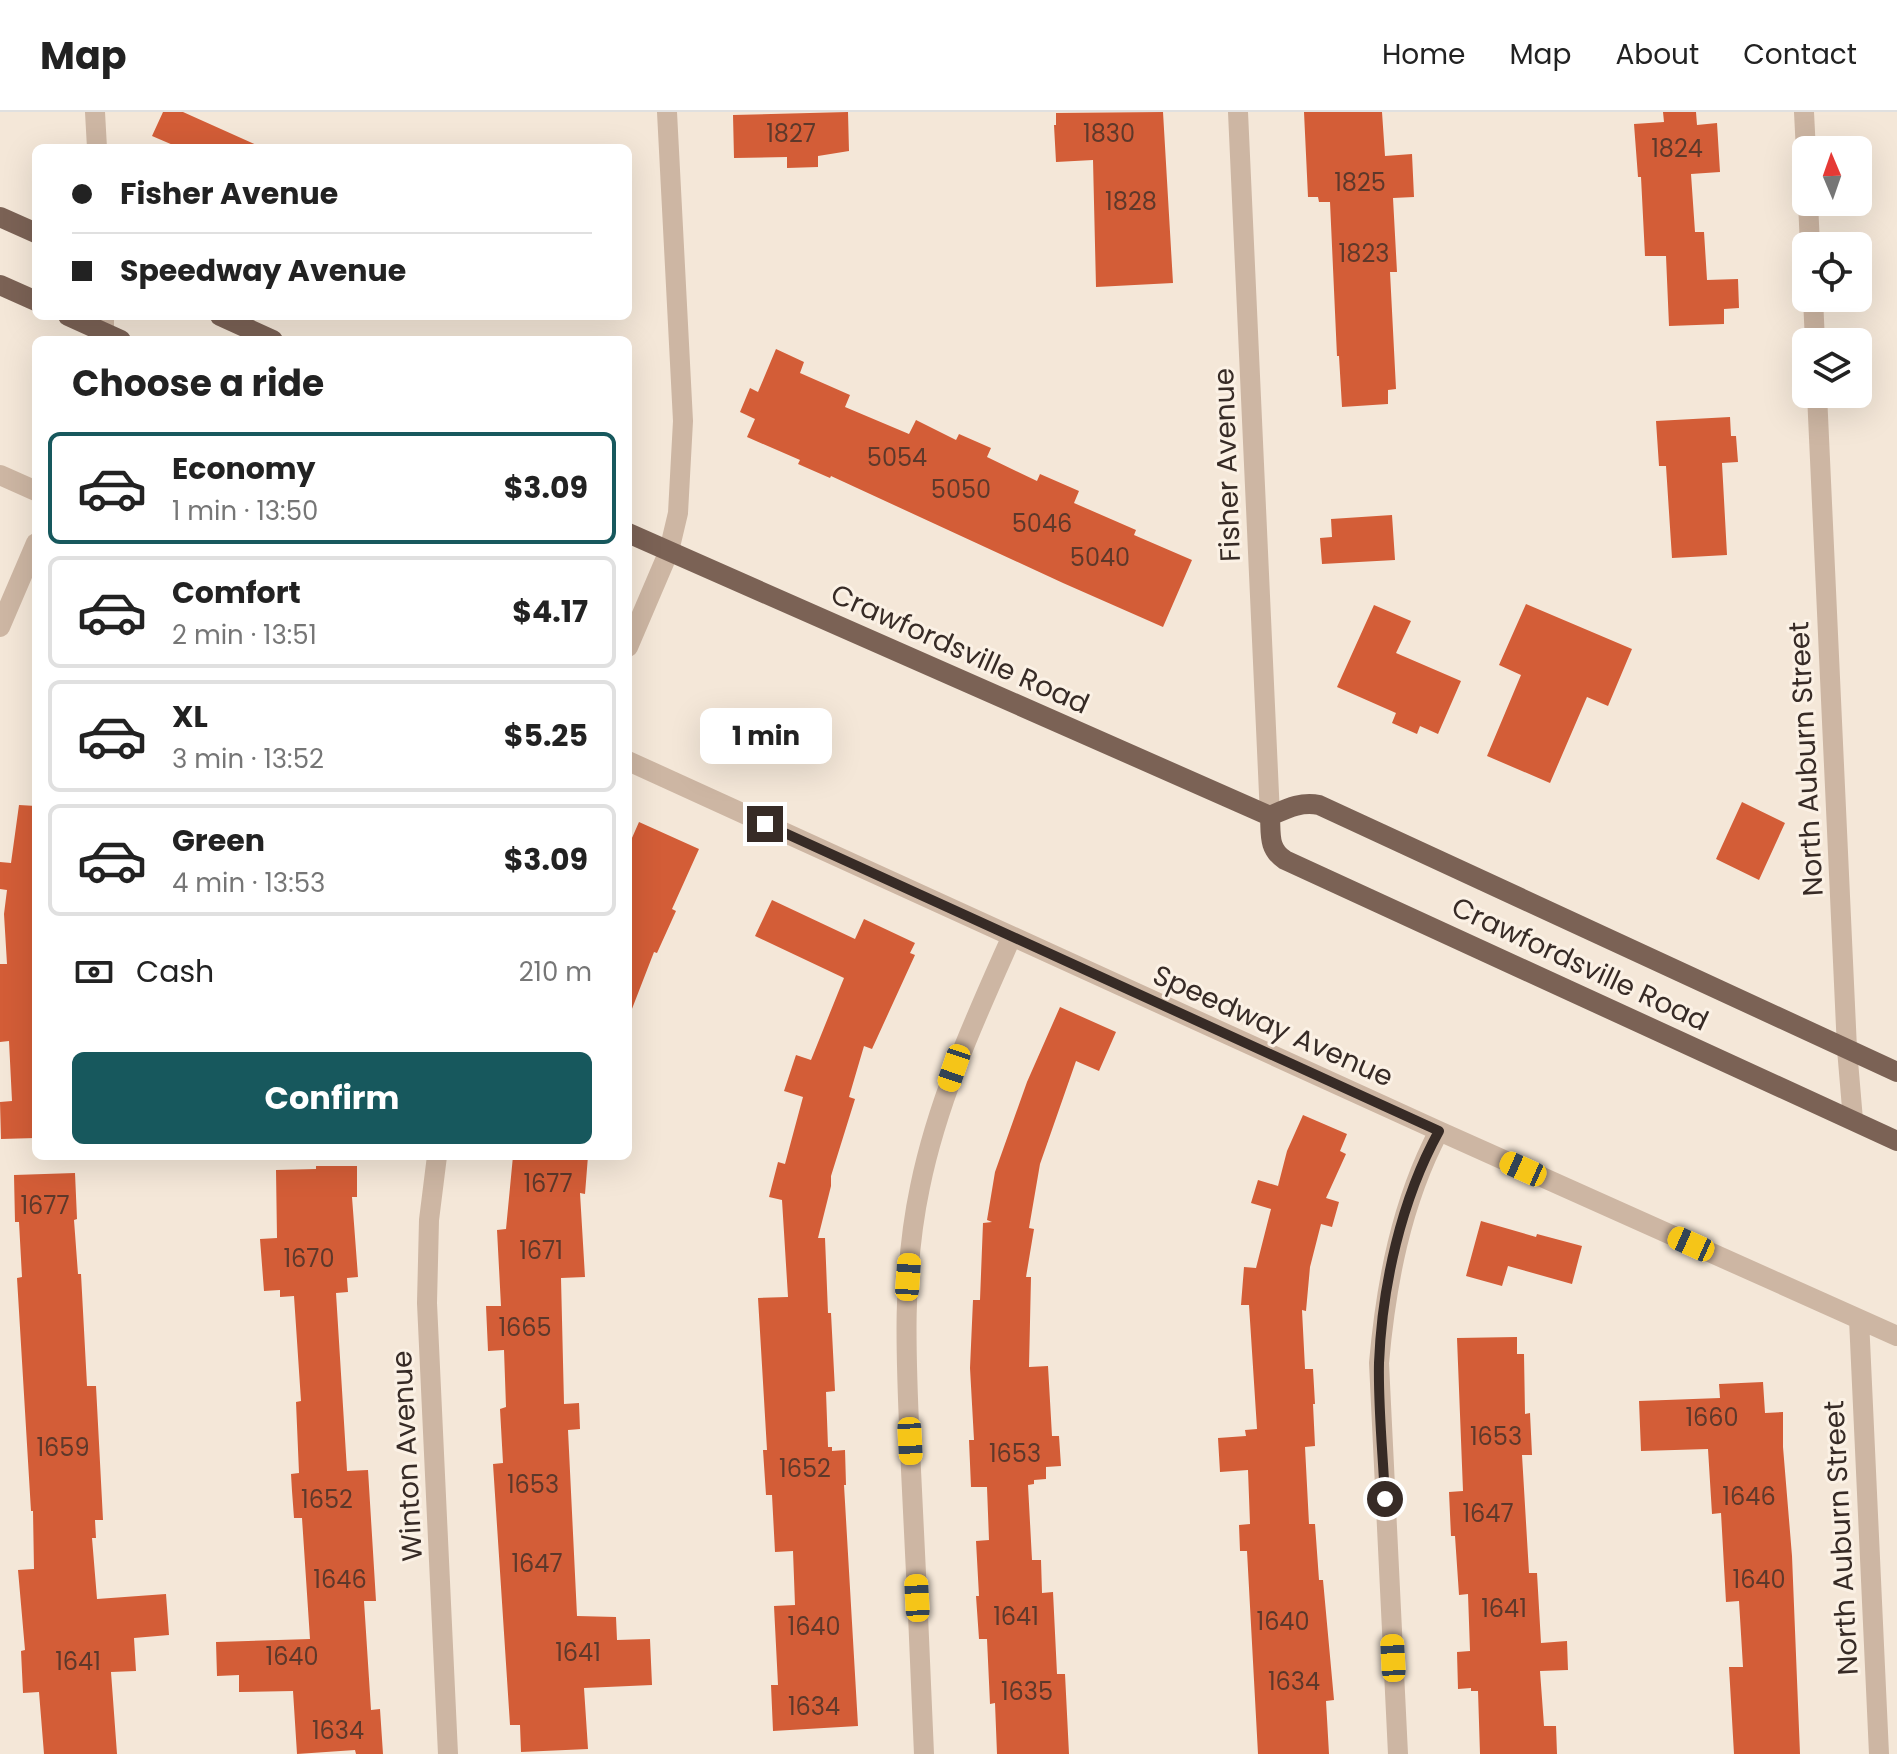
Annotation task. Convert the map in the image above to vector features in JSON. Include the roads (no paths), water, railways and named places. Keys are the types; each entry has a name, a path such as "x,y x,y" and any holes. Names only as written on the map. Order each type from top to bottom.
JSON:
{"main road":[{"path":"0,217 32,231"},
{"path":"0,285 32,299"},
{"path":"81,320 110,329"},
{"path":"229,320 264,336"},
{"name":"Crawfordsville Road","path":"632,535 1270,816 1298,805 1319,805 1897,1072"},
{"name":"Crawfordsville Road","path":"1270,816 1271,845 1277,855 1285,860 1897,1141"}],"street":[{"path":"95,112 97,144"},
{"path":"632,638 669,551 678,513 683,421 667,112"},
{"name":"Fisher Avenue","path":"1238,112 1270,816"},
{"path":"1804,112 1805,136"},
{"name":"North Auburn Street","path":"1818,408 1847,1049 1853,1120"},
{"path":"0,475 32,489"},
{"path":"0,627 32,552"},
{"name":"Speedway Avenue","path":"632,763 1011,938 1897,1336"},
{"path":"924,1754 906,1347 909,1254 922,1174 943,1099 1011,938"},
{"path":"1398,1754 1379,1363 1383,1316 1396,1249 1419,1174 1439,1131"},
{"name":"Winton Avenue","path":"436,1160 429,1220 427,1303 448,1754"},
{"name":"North Auburn Street","path":"1859,1319 1879,1754"}]}
